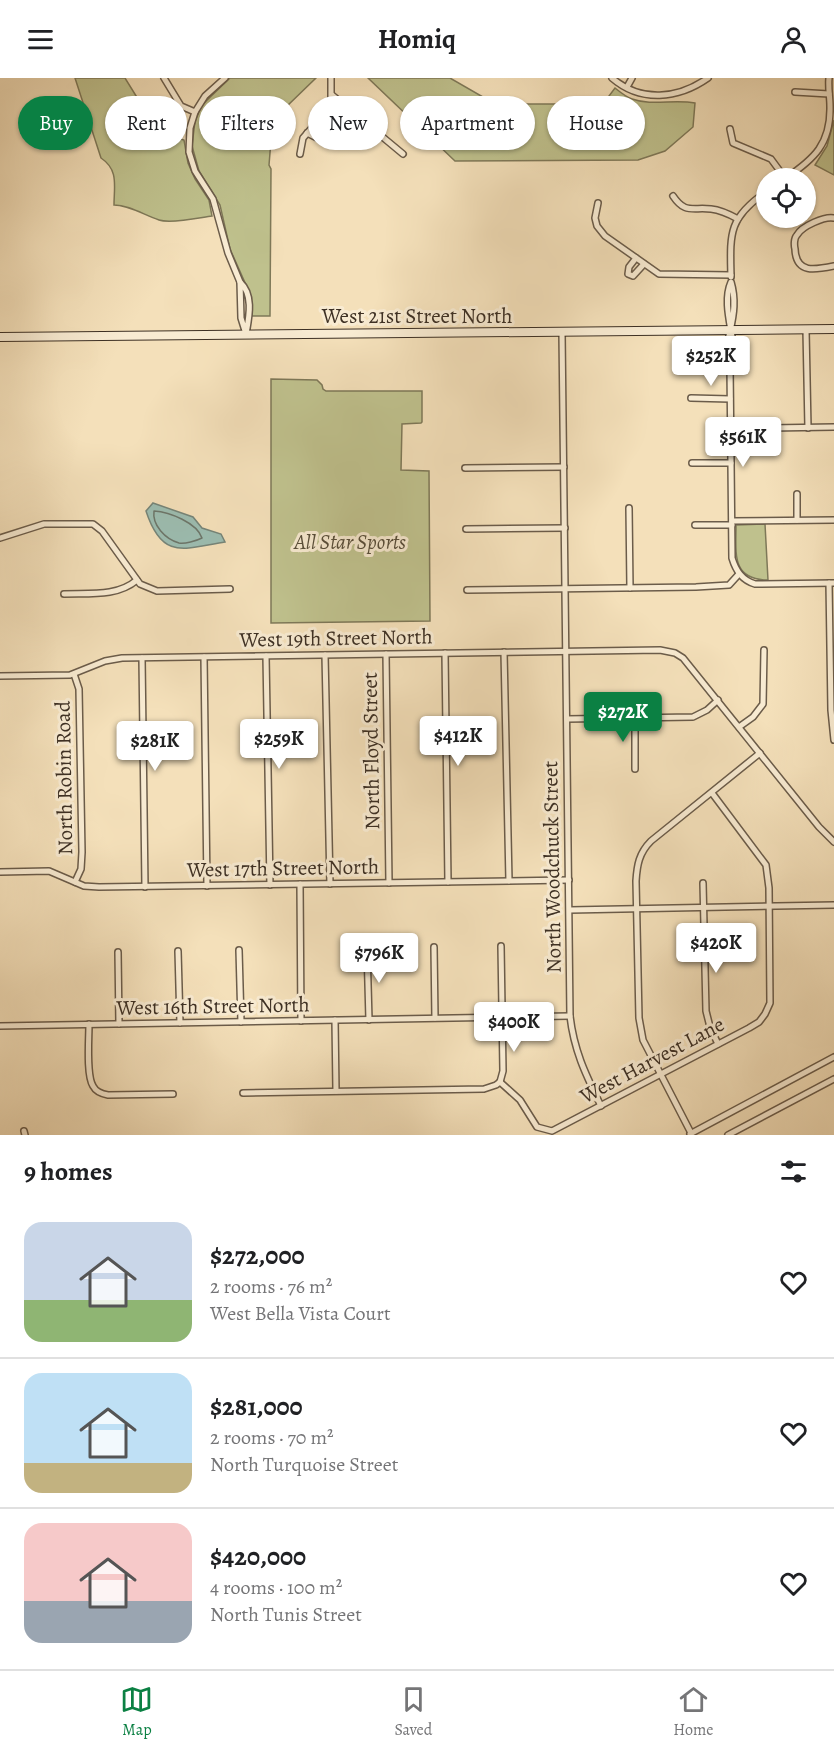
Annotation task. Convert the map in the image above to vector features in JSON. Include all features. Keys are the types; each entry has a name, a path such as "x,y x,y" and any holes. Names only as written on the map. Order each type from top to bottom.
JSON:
{"main road":[{"name":"West 21st Street North","path":"0,336 834,329"}],"street":[{"path":"164,78 181,106 195,112"},
{"path":"225,78 205,96 195,112 189,140 191,162 213,199 228,253 240,282 246,287 249,303 246,334"},
{"path":"300,154 303,138 329,105 332,95 331,78"},
{"path":"612,78 643,94 661,96 689,90 708,78"},
{"path":"627,87 632,78"},
{"path":"800,168 809,162 821,145 830,116 829,78"},
{"path":"795,92 829,94"},
{"path":"730,129 733,142 771,159 778,168"},
{"path":"388,141 404,154"},
{"path":"673,196 685,208 721,210 738,219"},
{"path":"756,198 749,203 738,219 730,239 731,282 735,312 726,349 726,362 730,366 732,558 739,574 750,582 760,584 831,583 831,710 834,740"},
{"path":"598,203 595,218 597,226 605,236 659,274 731,275"},
{"path":"834,218 825,217 802,230 797,234 794,243 795,256 799,264 814,269 834,266"},
{"path":"636,258 629,267 628,274 633,276 644,264"},
{"path":"806,330 808,428"},
{"name":"North Woodchuck Street","path":"562,333 570,1016 574,1047 579,1062 601,1106"},
{"path":"691,398 730,399"},
{"path":"770,428 834,427"},
{"path":"692,463 731,463"},
{"path":"465,468 564,467"},
{"path":"797,494 797,520"},
{"path":"629,508 630,588"},
{"path":"696,525 834,520"},
{"path":"0,538 44,524 93,524 102,531 140,584 157,591 230,589"},
{"path":"466,529 565,528"},
{"path":"466,590 729,585 739,574"},
{"path":"64,594 110,592 129,586 137,580"},
{"name":"West 19th Street North","path":"0,676 74,674 105,661 142,658 647,649 675,653 683,658 718,700"},
{"path":"739,727 753,717 763,704 764,650"},
{"path":"504,652 509,881"},
{"path":"445,653 448,882"},
{"name":"North Floyd Street","path":"386,654 389,883"},
{"path":"325,655 330,884"},
{"path":"266,656 270,885"},
{"path":"204,657 207,886"},
{"path":"142,658 145,887"},
{"name":"North Robin Road","path":"74,674 79,689 82,852 81,868 75,882"},
{"path":"567,719 693,717 707,710 718,700 819,827 834,842"},
{"path":"635,718 635,769"},
{"path":"760,753 644,848 638,861 639,1018 643,1040 689,1134 834,1057"},
{"path":"712,793 766,865 770,907"},
{"name":"West 17th Street North","path":"0,872 49,871 84,886 99,887 569,880"},
{"path":"703,883 706,1011 718,1044"},
{"path":"300,884 302,1021"},
{"path":"570,910 834,905"},
{"name":"West Harvest Lane","path":"500,1082 520,1100 537,1127 544,1130 557,1129 759,1022 768,1009 771,978 770,907"},
{"path":"434,946 435,1018"},
{"path":"243,1093 484,1089 496,1085 500,1082 503,1071 501,946"},
{"path":"367,948 369,1020"},
{"path":"239,950 241,1022"},
{"path":"178,951 180,1023"},
{"path":"117,952 119,1024"},
{"name":"West 16th Street North","path":"0,1026 570,1016"},
{"path":"335,1020 336,1091"},
{"path":"89,1024 90,1075 92,1085 100,1093 108,1095 173,1094"},
{"path":"728,1135 834,1079"}],"green space":[{"path":"75,78 125,78 136,96 105,96 105,150 186,150 188,163 195,179 209,200 212,216 164,221 131,208 114,205 113,173 101,158 93,133 93,96 81,96"},
{"path":"230,78 316,78 296,97 211,96"},
{"path":"368,78 450,78 481,96 400,96 400,109"},
{"path":"615,88 627,96 609,96"},
{"path":"645,101 695,103 693,127 665,151 638,160 455,161 443,150 535,150 535,104 547,104 547,150 645,150"},
{"path":"199,112 199,150 270,150 270,316 252,316 250,294 230,249 220,205 199,171 192,146 195,121"},
{"path":"834,120 834,175 815,165 827,146"},
{"name":"All Star Sports","path":"271,379 317,380 326,391 422,391 422,422 402,424 401,470 429,471 430,621 271,623"},
{"path":"765,524 768,580 756,579 747,575 738,563 736,555 736,525"}],"water":[{"path":"153,503 193,517 202,528 221,534 225,542 186,548 167,544 159,538 152,527 146,511"}]}
